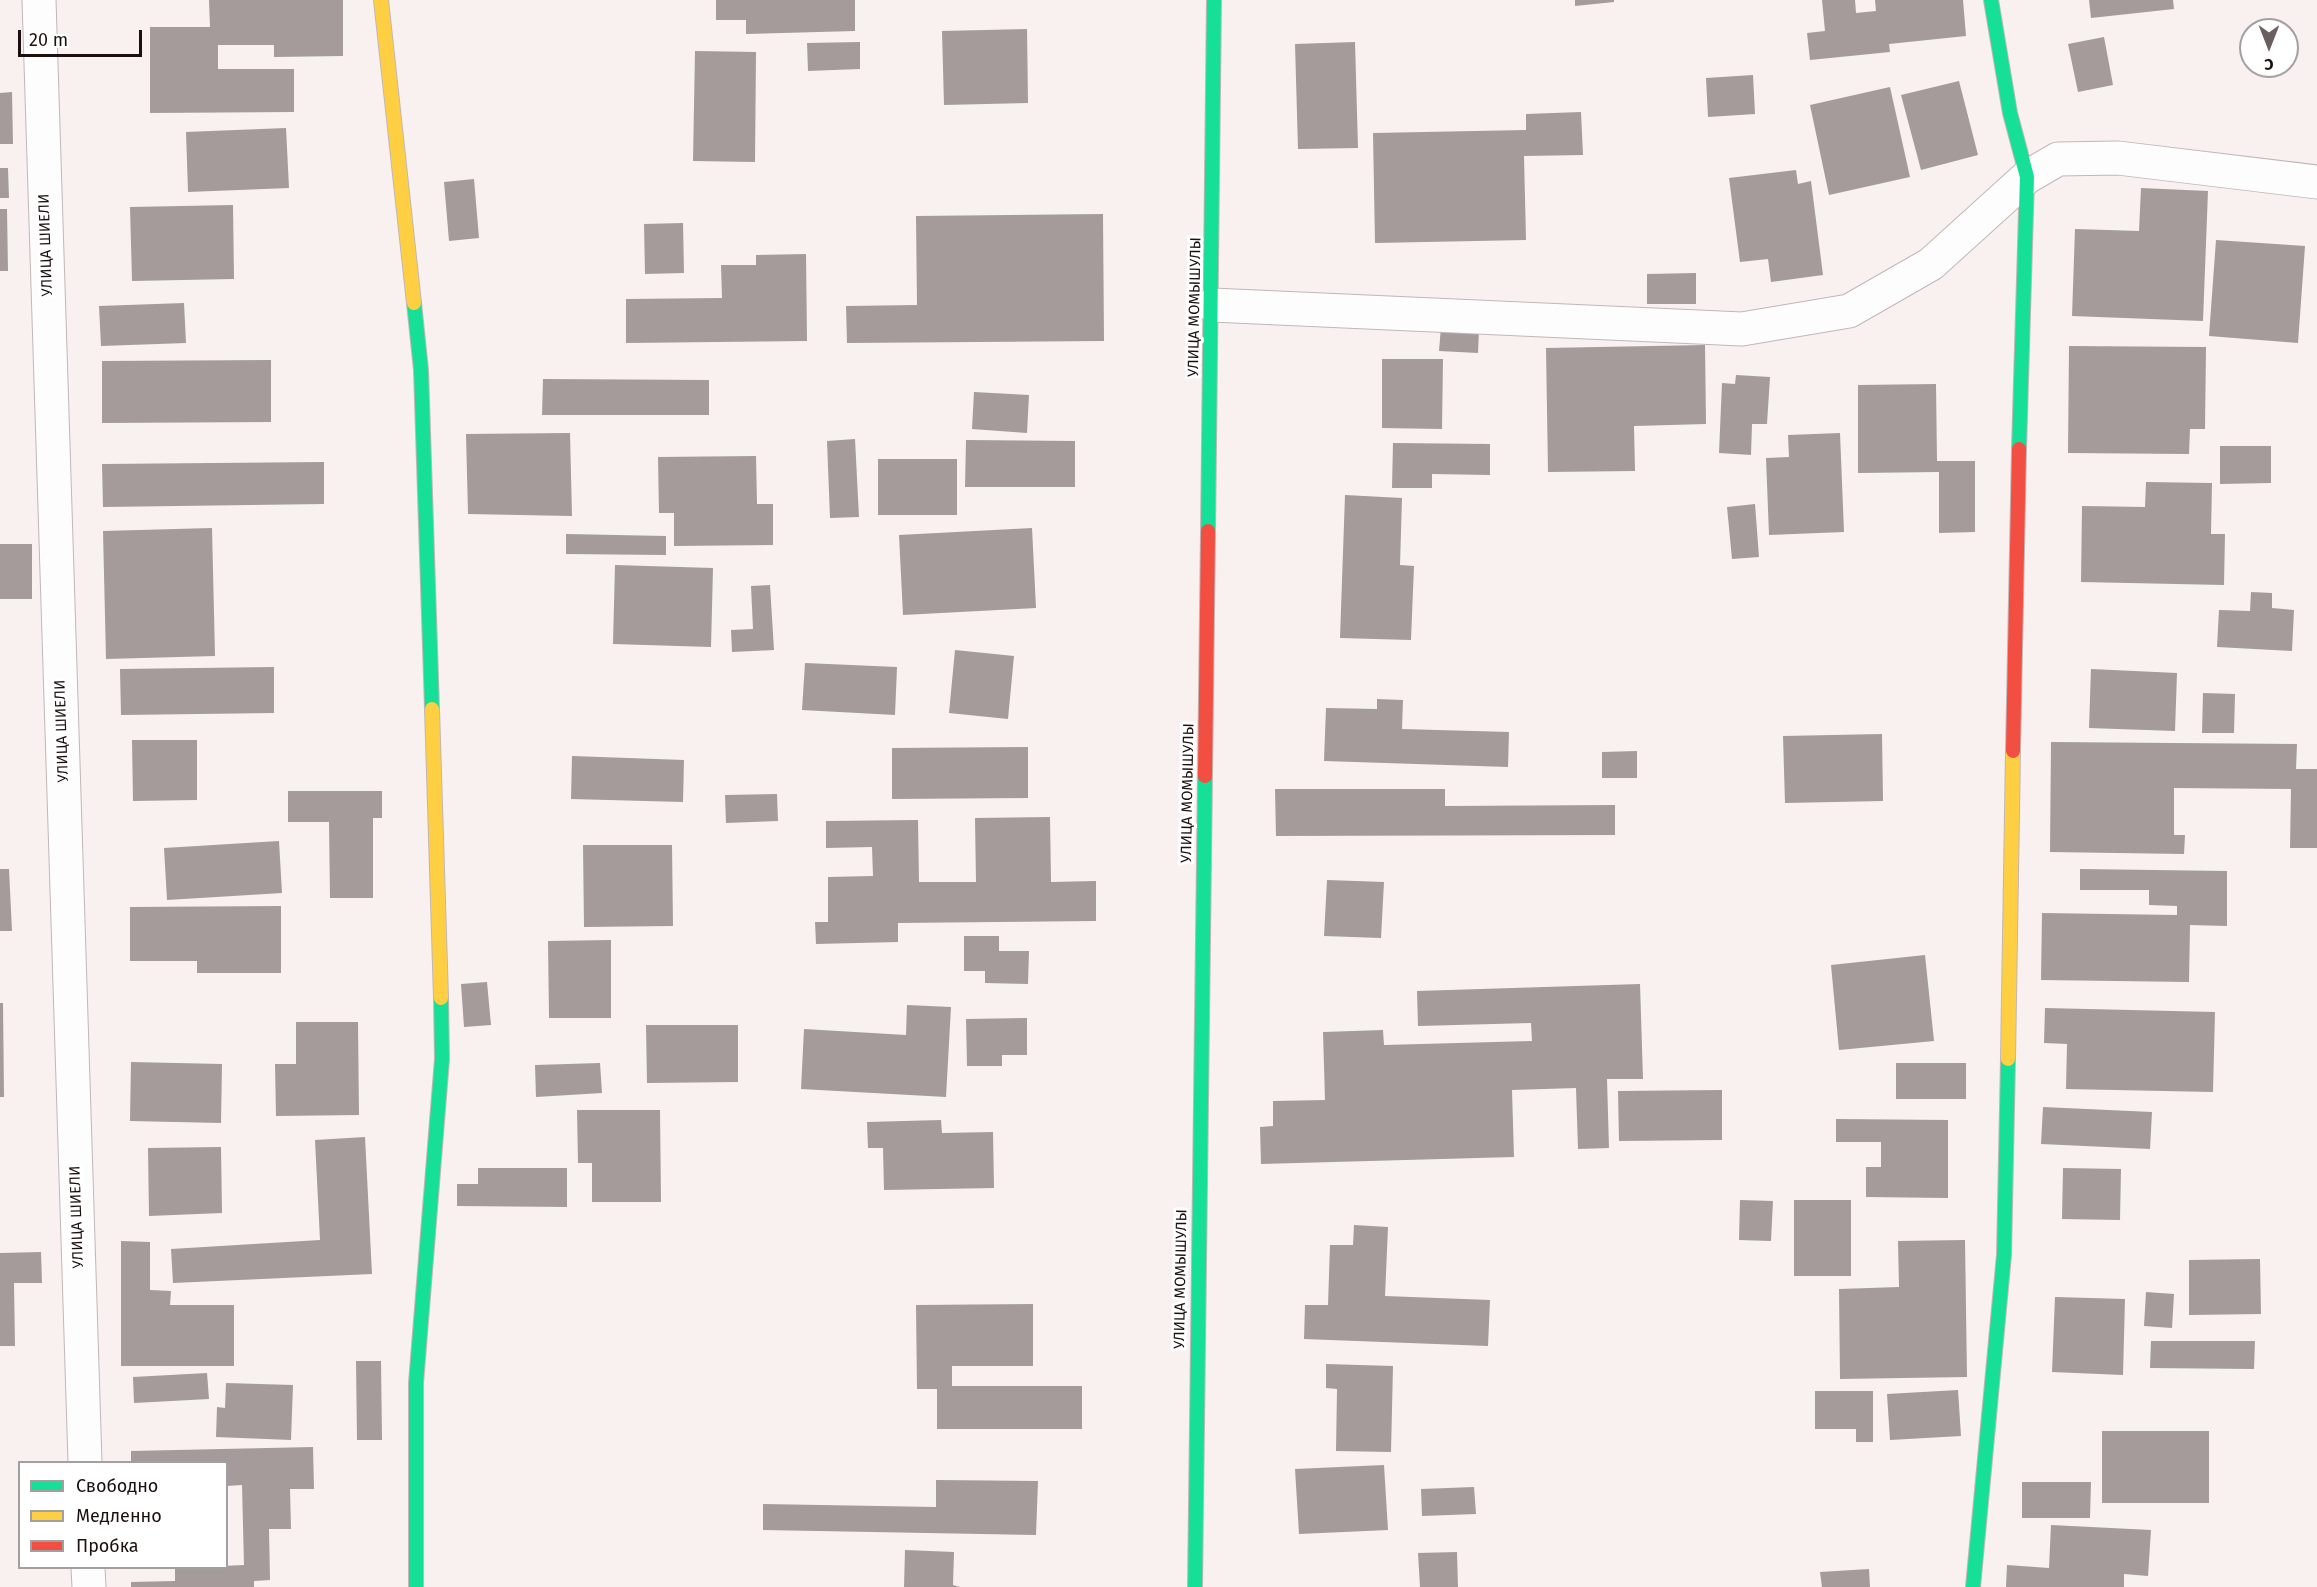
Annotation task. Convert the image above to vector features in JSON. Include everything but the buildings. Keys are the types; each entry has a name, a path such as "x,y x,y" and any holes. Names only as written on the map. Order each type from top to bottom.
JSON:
{"street":[{"name":"УЛИЦА ШИЕЛИ","path":"39,0 85,1461"},
{"path":"381,0 421,370 440,967 442,1059 416,1383 416,1587"},
{"name":"УЛИЦА МОМЫШУЛЫ","path":"1195,1587 1214,0"},
{"path":"1973,1587 2004,1255 2022,278 2027,177 2010,113 1991,0"},
{"path":"1212,305 1742,329 1849,311 1931,264 2027,177 2058,159 2118,158 2317,182"},
{"path":"88,1569 89,1587"}],"traffic: fast":[{"path":"1208,531 1214,0"},
{"path":"1991,0 2010,113 2027,177 2019,449"},
{"path":"414,303 421,370 432,709"},
{"path":"1195,1587 1205,776"},
{"path":"416,1587 416,1383 442,1059 441,998"},
{"path":"1973,1587 2004,1255 2008,1059"}],"traffic: slow":[{"path":"381,0 414,303"},
{"path":"432,709 441,998"},
{"path":"2008,1059 2013,751"}],"traffic: jam":[{"path":"2013,751 2019,449"},
{"path":"1205,776 1208,531"}]}
